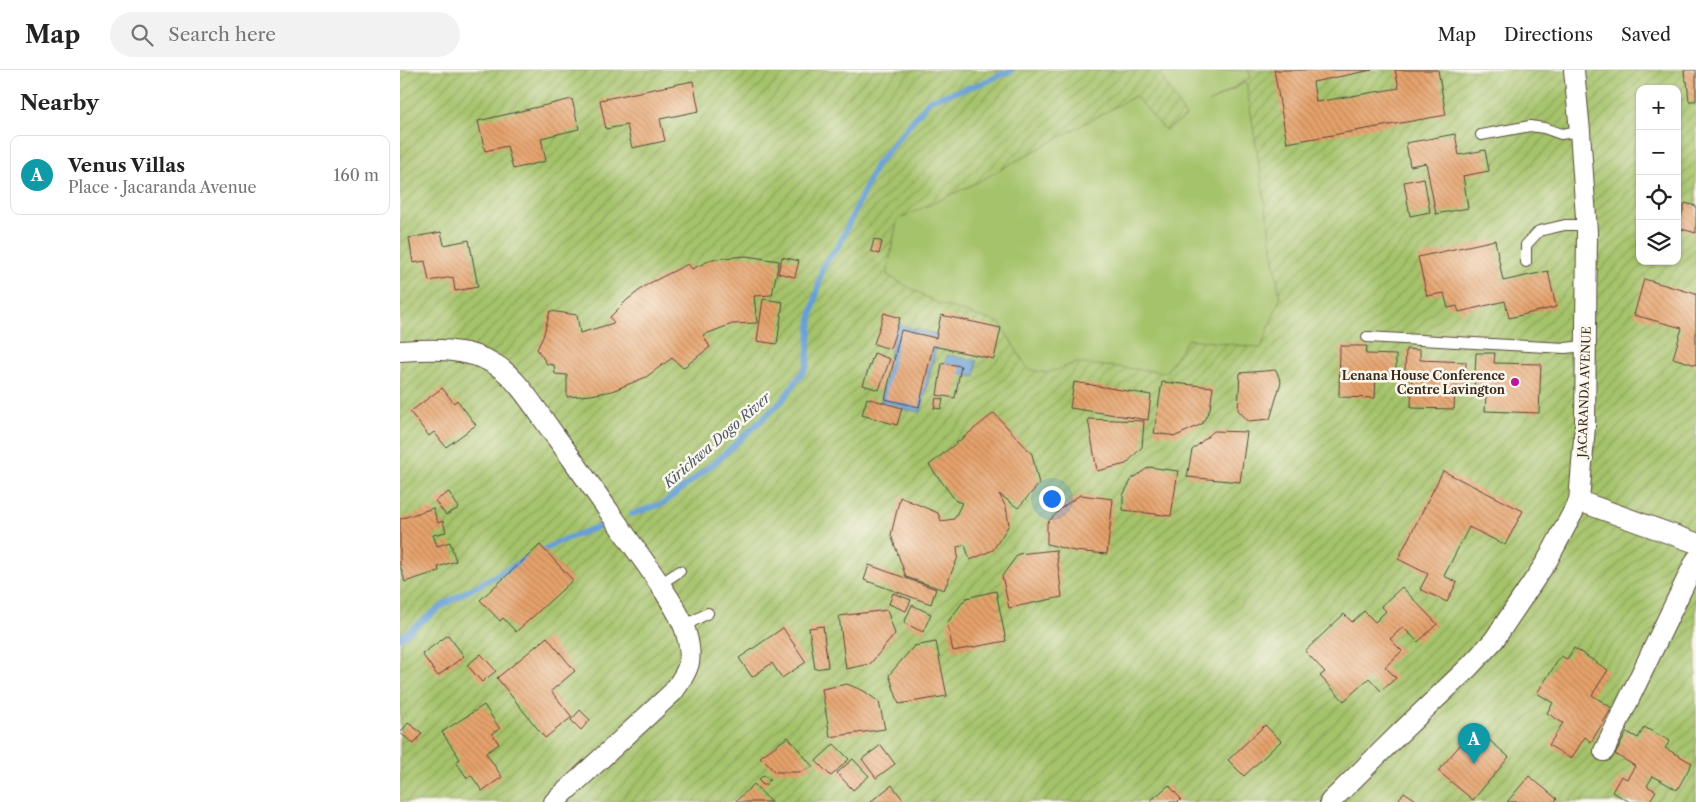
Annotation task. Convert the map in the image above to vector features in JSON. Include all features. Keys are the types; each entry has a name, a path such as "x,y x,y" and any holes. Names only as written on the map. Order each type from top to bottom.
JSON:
{"street":[{"name":"JACARANDA AVENUE","path":"1330,802 1470,666 1494,640 1547,561 1579,501 1586,426 1585,346 1588,269 1587,225 1574,70"},
{"path":"400,351 435,349 474,355 497,366 516,384 597,493 660,584 684,626 690,654 686,674 673,692 554,802"},
{"path":"1579,501 1696,542"},
{"path":"1604,751 1696,560"}],"lane":[{"path":"1481,135 1530,126 1544,128 1561,134 1580,131"},
{"path":"1526,262 1526,246 1539,232 1566,225 1587,225"},
{"path":"1367,337 1565,348 1585,346"},
{"path":"660,584 680,571"},
{"path":"684,626 708,613"}],"green space":[{"path":"400,70 1696,70 1696,802 400,802"},
{"path":"1167,70 1248,70 1251,77 1209,103 1246,82 1280,298 1261,348 1188,339 1166,372 1076,363 1047,373 1028,369 1000,323 939,304 887,275 897,220 976,183 1135,96 1165,130 1186,117 1160,74"}],"water":[{"path":"896,324 939,335 921,412 880,405"},
{"path":"947,355 977,361 975,377 943,371"}],"building":[{"path":"1274,70 1372,70 1313,82 1316,102 1399,88 1395,70 1438,70 1446,115 1287,143"},
{"path":"1684,70 1696,70 1696,101 1689,101"},
{"path":"693,81 699,111 660,119 665,141 632,148 627,125 606,129 600,100"},
{"path":"572,99 579,129 541,138 546,161 513,169 507,146 485,151 478,121"},
{"path":"1455,134 1459,155 1485,150 1489,171 1463,176 1468,208 1436,214 1426,163 1410,166 1406,143"},
{"path":"1424,178 1430,212 1410,216 1404,182"},
{"path":"1685,203 1696,206 1696,233 1681,229 1681,217"},
{"path":"441,232 444,245 469,240 478,287 455,291 453,277 429,281 425,261 413,263 409,238"},
{"path":"874,239 882,242 879,254 871,251"},
{"path":"1495,240 1503,281 1548,271 1556,307 1509,318 1505,301 1459,312 1457,306 1448,308 1444,293 1427,296 1418,257"},
{"path":"746,256 779,261 772,295 754,296 757,323 732,324 703,335 710,347 683,368 672,358 646,377 612,391 567,397 567,375 555,374 554,365 547,364 537,349 543,337 550,311 577,315 580,333 614,323 610,317 627,300 648,284 688,264 692,269 713,259"},
{"path":"782,257 799,261 795,277 778,273"},
{"path":"1644,279 1696,294 1696,365 1673,358 1682,328 1634,315"},
{"path":"763,299 783,302 777,344 757,341"},
{"path":"884,313 900,318 890,349 874,344"},
{"path":"941,315 1001,328 994,359 933,346 919,407 885,399 901,330 936,338"},
{"path":"1340,346 1367,346 1366,354 1396,355 1396,377 1376,376 1375,398 1339,397"},
{"path":"1406,349 1420,350 1420,360 1466,362 1465,388 1455,387 1454,409 1411,408 1412,373 1405,372"},
{"path":"874,353 890,359 879,390 863,385"},
{"path":"1476,353 1495,353 1494,363 1541,364 1539,413 1485,411 1486,395 1474,395"},
{"path":"942,363 961,366 955,398 937,395"},
{"path":"1276,370 1281,382 1270,419 1248,421 1238,410 1240,373"},
{"path":"1074,382 1151,395 1148,420 1070,408"},
{"path":"1162,382 1213,387 1210,409 1202,424 1176,436 1154,433"},
{"path":"442,388 454,403 457,400 476,425 446,447 434,432 429,436 410,412"},
{"path":"867,398 902,408 897,425 862,415"},
{"path":"936,398 943,399 941,409 934,408"},
{"path":"994,413 1032,454 1039,484 1018,508 999,494 1006,507 1009,525 993,550 970,560 965,545 957,547 958,557 944,590 906,577 891,535 900,497 938,513 941,521 954,519 962,503 956,501 929,465"},
{"path":"1088,419 1144,421 1142,447 1126,464 1097,471"},
{"path":"1214,431 1247,432 1240,482 1187,477 1192,450"},
{"path":"1149,467 1178,471 1171,516 1123,510 1123,495 1132,479"},
{"path":"1443,471 1523,511 1505,545 1469,527 1444,576 1457,582 1447,602 1420,589 1428,574 1398,559"},
{"path":"449,492 459,508 446,515 435,501"},
{"path":"1080,495 1113,499 1107,554 1074,551 1047,544 1047,523 1064,506"},
{"path":"433,508 438,523 443,521 446,532 433,535 437,546 450,542 456,561 438,567 439,571 405,582 400,565 400,519"},
{"path":"540,545 573,580 516,632 503,618 500,621 480,600"},
{"path":"1056,550 1062,597 1009,608 1002,576 1018,554"},
{"path":"869,565 936,589 931,604 864,580"},
{"path":"1402,587 1437,624 1418,642 1403,627 1390,639 1402,651 1385,667 1396,678 1381,691 1369,678 1344,701 1320,676 1325,672 1305,651 1344,614 1352,622 1364,611 1375,622 1386,611 1381,606"},
{"path":"996,591 1006,641 953,651 947,623 966,598"},
{"path":"893,593 911,600 906,611 889,604"},
{"path":"912,605 931,614 923,632 904,623"},
{"path":"887,610 895,634 870,664 846,669 839,616"},
{"path":"823,626 828,667 815,669 809,628"},
{"path":"783,628 806,662 782,678 772,663 752,677 739,658"},
{"path":"448,635 464,656 438,676 422,654"},
{"path":"547,637 575,671 551,691 572,717 545,738 497,678"},
{"path":"936,642 947,696 899,704 889,675 914,646"},
{"path":"1574,648 1608,670 1592,695 1612,708 1591,742 1585,737 1571,759 1549,745 1563,723 1547,713 1553,703 1537,693 1561,656 1567,659"},
{"path":"481,654 496,671 482,682 467,665"},
{"path":"847,684 864,691 879,702 885,729 830,737 822,689"},
{"path":"484,705 500,729 492,733 499,744 486,753 502,777 482,791 471,775 467,778 456,762 460,759 442,732"},
{"path":"580,710 590,720 581,730 571,720"},
{"path":"408,723 422,733 414,744 400,733"},
{"path":"1265,725 1281,741 1244,776 1228,760"},
{"path":"1644,727 1670,741 1665,748 1692,763 1677,790 1653,776 1647,786 1656,791 1649,802 1630,802 1612,792 1621,776 1627,779 1635,766 1615,754 1627,732 1638,738"},
{"path":"1481,733 1509,757 1473,800 1438,771 1466,738 1472,743"},
{"path":"788,737 813,767 800,772 775,772 760,757"},
{"path":"834,744 849,759 831,776 816,761"},
{"path":"881,745 895,764 876,778 862,759"},
{"path":"853,759 869,776 853,790 837,773"},
{"path":"764,775 770,780 764,786 758,780"},
{"path":"1529,776 1557,799 1554,802 1507,802"},
{"path":"754,784 771,802 735,802"},
{"path":"892,785 904,801 870,802"},
{"path":"1169,785 1181,799 1178,802 1149,802"},
{"path":"1404,792 1419,802 1397,802"}],"waterway":[{"name":"Kirichwa Dogo River","path":"632,514 664,503 719,459 782,401 807,366 811,317 823,266 839,245 876,165 930,100 983,83 1012,70"},
{"name":"Kirichwa Dogo River","path":"537,554 558,542 600,526"},
{"name":"Kirichwa Dogo River","path":"400,638 446,603 528,558"}],"place":[{"name":"Lenana House Conference Centre Lavington","path":"1515,382"},
{"name":"Venus Villas","path":"1474,764"}]}
